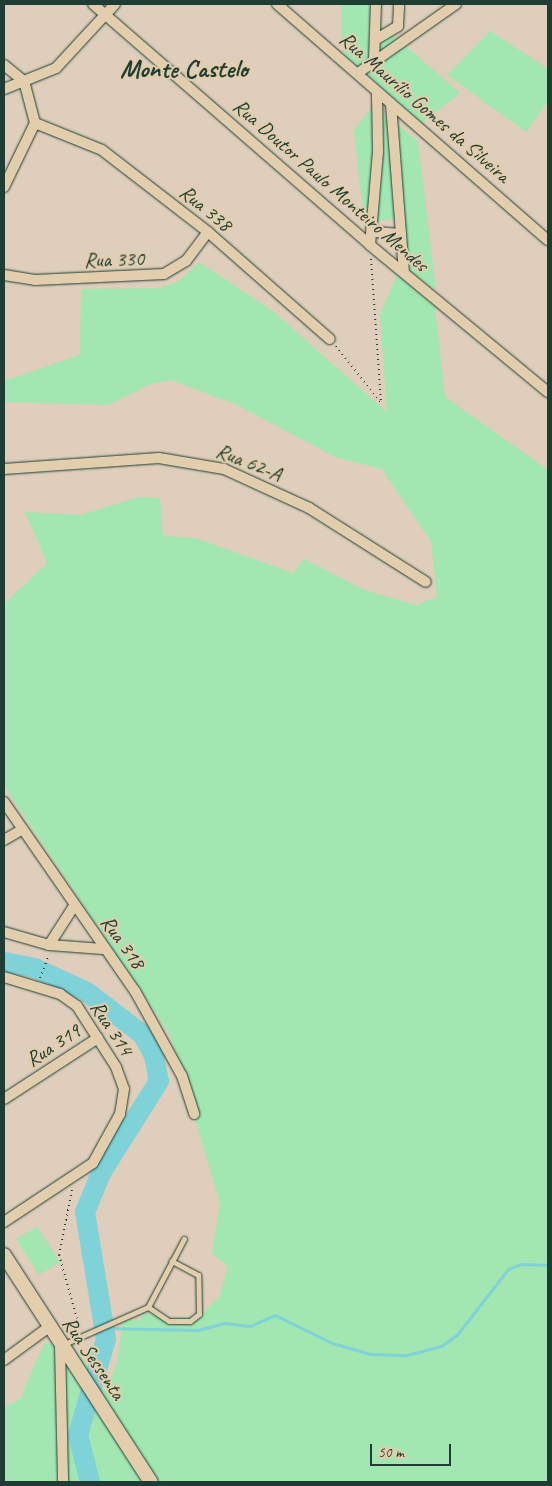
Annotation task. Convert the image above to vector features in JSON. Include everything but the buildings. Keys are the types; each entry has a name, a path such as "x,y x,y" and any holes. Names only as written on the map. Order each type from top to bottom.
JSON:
{"street":[{"name":"Rua Doutor Paulo Monteiro Mendes","path":"93,4 404,273 548,392"},
{"path":"4,89 67,60 115,4"},
{"name":"Rua Maurílio Gomes da Silveira","path":"277,4 548,240"},
{"path":"374,60 376,4"},
{"path":"375,40 398,26 399,4"},
{"path":"358,73 456,4"},
{"path":"4,65 24,81 34,123 4,187"},
{"path":"370,244 374,232 377,92"},
{"path":"391,104 404,273"},
{"name":"Rua 338","path":"34,123 102,150 208,232 330,339"},
{"name":"Rua 330","path":"4,275 35,280 164,274 186,261 208,232"},
{"path":"374,232 401,234"},
{"name":"Rua 62-A","path":"4,468 132,459 194,461 224,469 309,508 426,582"},
{"name":"Rua 318","path":"4,802 21,830 161,1035 194,1114"},
{"path":"4,840 21,830"},
{"path":"49,950 74,906"},
{"path":"4,932 49,950 103,949"},
{"name":"Rua 314","path":"4,977 60,994 77,1006 98,1038 124,1089 120,1114 100,1154 83,1172 68,1182"},
{"name":"Rua 319","path":"4,1099 98,1038"},
{"path":"4,1222 68,1182"},
{"name":"Rua Sessenta","path":"4,1255 60,1346 116,1426 151,1482"},
{"path":"4,1360 49,1327"},
{"path":"60,1346 62,1482"}],"lane":[{"path":"60,1346 88,1330 148,1307 184,1239"},
{"path":"148,1307 169,1322 190,1321 199,1314 198,1274 172,1262"}],"path":[{"path":"330,339 380,403 370,244"},
{"path":"42,973 49,950"},
{"path":"68,1182 75,1196 59,1255 82,1334"}],"green space":[{"path":"341,4 383,4 380,24 460,93 422,123 343,53"},
{"path":"490,31 548,69 548,101 526,132 447,75"},
{"path":"373,106 418,141 436,290 406,268 403,218 364,223 354,130"},
{"path":"199,262 274,312 387,412 380,314 397,275 435,307 445,397 548,470 548,1482 4,1482 4,1407 20,1399 45,1342 78,1353 106,1392 117,1362 123,1320 140,1320 143,1313 173,1319 201,1315 220,1296 228,1266 212,1254 220,1203 170,1035 4,786 4,604 47,563 25,512 81,515 139,497 160,498 163,536 195,538 293,573 304,559 364,590 416,605 437,597 431,542 382,469 337,458 237,405 171,380 153,383 108,405 4,402 4,381 80,355 81,289 160,288 179,281"},
{"path":"37,1227 60,1262 39,1275 16,1239"}],"waterway":[{"path":"4,962 35,968 87,992 143,1035 154,1056 159,1081 101,1173 85,1212 106,1339 78,1435 90,1482"},
{"path":"105,1328 198,1330 225,1323 250,1326 275,1315 332,1343 370,1354 407,1355 441,1346 457,1335 508,1269 521,1264 548,1265"}],"district":[{"name":"Monte Castelo","path":"184,69"}]}
